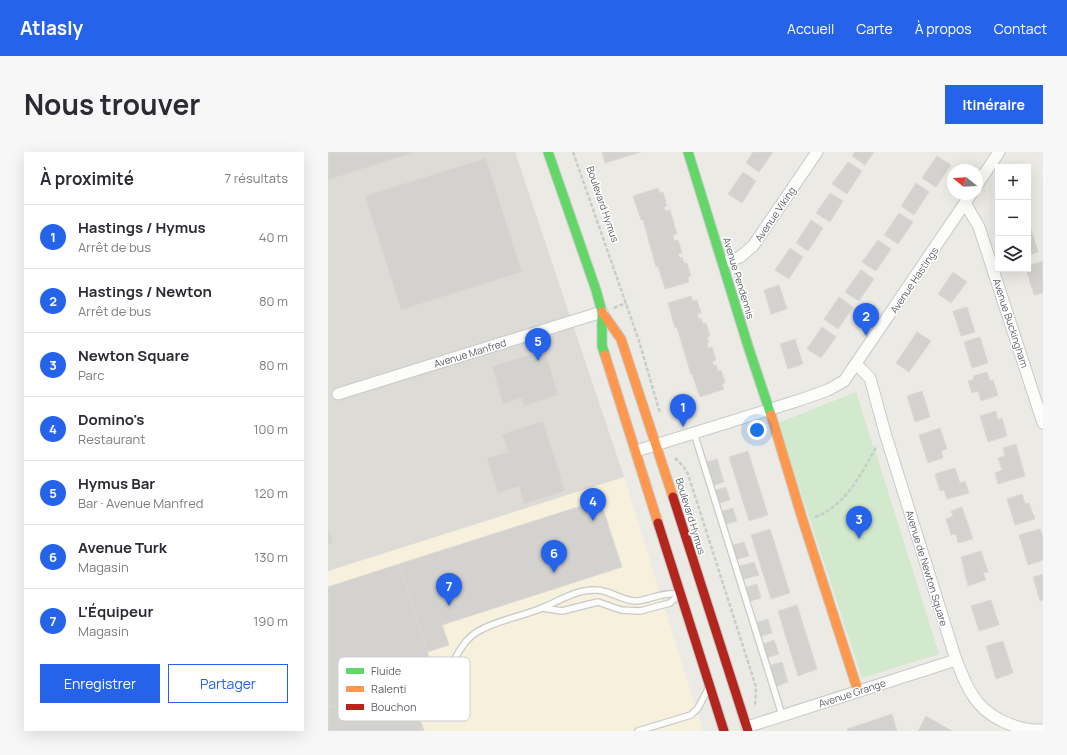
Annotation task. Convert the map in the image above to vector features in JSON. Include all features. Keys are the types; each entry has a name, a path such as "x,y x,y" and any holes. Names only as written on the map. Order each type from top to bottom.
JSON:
{"street":[{"name":"Boulevard Hymus","path":"548,152 602,312 621,339 656,445 691,590 710,686 724,731"},
{"name":"Avenue Pendennis","path":"688,152 769,410"},
{"name":"Avenue Viking","path":"723,264 740,257 753,246 817,152"},
{"path":"983,176 999,152"},
{"name":"Avenue Hastings","path":"636,451 769,410 828,390 844,381 857,365 967,200"},
{"name":"Avenue Buckingham","path":"969,200 1041,408 1043,423"},
{"name":"Boulevard Hymus","path":"602,312 602,346 636,451 748,729"},
{"name":"Avenue Manfred","path":"338,394 602,312"},
{"name":"Avenue de Newton Square","path":"857,365 870,378 885,433 956,660 972,695 991,716 1011,726 1037,731 1043,730"},
{"path":"769,410 858,691"},
{"name":"Avenue Grange","path":"748,729 782,715 956,660"}],"lane":[{"path":"694,433 782,715"},
{"path":"455,657 465,642 477,632 542,608 563,598 588,590 598,590 633,601 666,593 691,590"},
{"path":"542,608 562,611 598,602 621,610 640,611 670,603 691,590"},
{"path":"638,731 690,715 698,708 710,686"}],"path":[{"name":"Boulevard Hymus","path":"573,152 648,369 661,420"},
{"path":"617,306 626,303"},
{"path":"803,521 821,514 842,499 859,479 885,433"},
{"name":"Boulevard Hymus","path":"675,459 683,466 688,474 756,687 755,708"}],"shaded area":[{"path":"328,152 515,152 624,477 328,571"},
{"path":"624,477 703,731 328,731 328,571"}],"green space":[{"path":"856,392 873,446 876,447 875,450 939,654 862,678 778,423"}],"building":[{"path":"328,152 415,152 328,180"},
{"path":"602,152 641,152 605,163"},
{"path":"753,152 773,152 759,172 746,163"},
{"path":"855,152 874,152 865,165 852,156"},
{"path":"937,156 949,164 947,164 947,171 936,187 922,178"},
{"path":"486,158 522,272 401,310 365,196"},
{"path":"848,162 862,171 847,194 832,184"},
{"path":"743,172 756,181 742,203 728,194"},
{"path":"916,183 929,192 914,215 901,206"},
{"path":"658,188 660,193 663,192 667,206 664,207 665,211 670,210 677,234 673,235 674,241 678,240 682,253 678,254 680,258 682,257 684,263 687,263 691,276 688,277 689,282 665,289 658,266 656,267 643,220 641,220 633,196"},
{"path":"830,193 843,201 830,222 816,213"},
{"path":"899,213 913,222 898,244 884,235"},
{"path":"811,220 823,228 808,251 796,243"},
{"path":"1031,229 1038,252 1031,254"},
{"path":"878,240 891,249 876,271 862,262"},
{"path":"790,248 803,257 789,279 775,270"},
{"path":"1043,261 1043,293 1034,295 1027,272 1031,272 1031,265"},
{"path":"861,270 874,279 859,301 845,292"},
{"path":"953,272 967,282 951,303 938,294"},
{"path":"779,285 787,309 771,314 764,290"},
{"path":"691,296 693,301 697,300 701,313 697,314 699,319 701,318 703,324 706,323 710,336 707,337 709,343 707,343 708,348 712,347 716,360 712,362 714,366 716,365 718,371 721,370 725,383 722,384 724,389 700,397 692,374 691,375 677,327 675,328 668,303"},
{"path":"839,297 853,307 838,329 824,319"},
{"path":"967,307 975,332 961,336 953,311"},
{"path":"822,327 836,337 821,358 807,349"},
{"path":"917,332 931,341 909,372 896,363"},
{"path":"980,337 988,363 972,368 964,342"},
{"path":"795,339 803,364 788,369 780,344"},
{"path":"545,350 558,395 524,406 522,398 503,404 492,366"},
{"path":"987,372 990,381 993,380 998,395 981,401 978,391 972,393 968,381 974,379 973,376"},
{"path":"922,391 930,417 915,422 907,396"},
{"path":"996,411 998,420 1002,418 1007,436 988,442 980,416"},
{"path":"543,421 565,491 524,504 519,486 498,493 487,458 508,452 502,434"},
{"path":"940,428 947,449 941,451 943,458 928,463 919,435"},
{"path":"1016,444 1025,476 998,484 995,473 1002,470 998,458 1005,456 1003,448"},
{"path":"748,451 768,515 749,521 729,457"},
{"path":"717,459 724,482 711,486 704,463"},
{"path":"955,468 960,483 965,481 969,493 947,499 944,490 940,491 935,474"},
{"path":"726,487 730,500 717,504 713,491"},
{"path":"1022,494 1025,504 1029,503 1035,519 1015,525 1007,499"},
{"path":"600,500 622,567 442,625 449,645 427,652 399,564"},
{"path":"962,507 973,539 958,543 956,534 951,535 946,519 953,516 951,511"},
{"path":"733,508 737,521 723,525 719,512"},
{"path":"328,528 333,543 328,545"},
{"path":"770,529 790,593 771,599 751,535"},
{"path":"1040,529 1043,537 1043,560 1028,565 1019,535"},
{"path":"744,542 749,556 735,560 730,546"},
{"path":"981,551 988,572 983,573 986,580 968,586 961,557"},
{"path":"754,562 759,575 741,580 737,567"},
{"path":"399,564 429,657 338,657 338,705 328,708 328,587"},
{"path":"1043,574 1043,600 1040,601 1033,577"},
{"path":"757,584 761,598 748,602 744,588"},
{"path":"991,600 999,625 979,631 971,606"},
{"path":"797,605 817,669 798,676 778,611"},
{"path":"768,619 772,633 759,637 755,623"},
{"path":"774,640 779,654 766,658 761,645"},
{"path":"1003,641 1013,673 996,679 986,646"},
{"path":"782,662 788,682 775,687 768,666"},
{"path":"338,705 338,721 421,721 424,731 328,731 328,708"},
{"path":"892,714 897,731 848,731 847,729"},
{"path":"926,716 952,731 918,731"}],"traffic: fast":[{"path":"548,152 596,290 602,312 602,346 605,355"},
{"path":"688,152 771,415"}],"traffic: slow":[{"path":"602,312 621,339 673,497"},
{"path":"605,355 658,523"},
{"path":"771,415 803,521 858,691"}],"traffic: jam":[{"path":"673,497 748,731"},
{"path":"658,523 724,731"}],"place":[{"name":"Hastings / Newton","path":"866,336"},
{"name":"Hymus Bar","path":"538,361"},
{"name":"Hastings / Hymus","path":"683,427"},
{"name":"Domino's","path":"593,521"},
{"name":"Newton Square","path":"859,539"},
{"name":"Avenue Turk","path":"554,573"},
{"name":"L'Équipeur","path":"449,606"}]}
